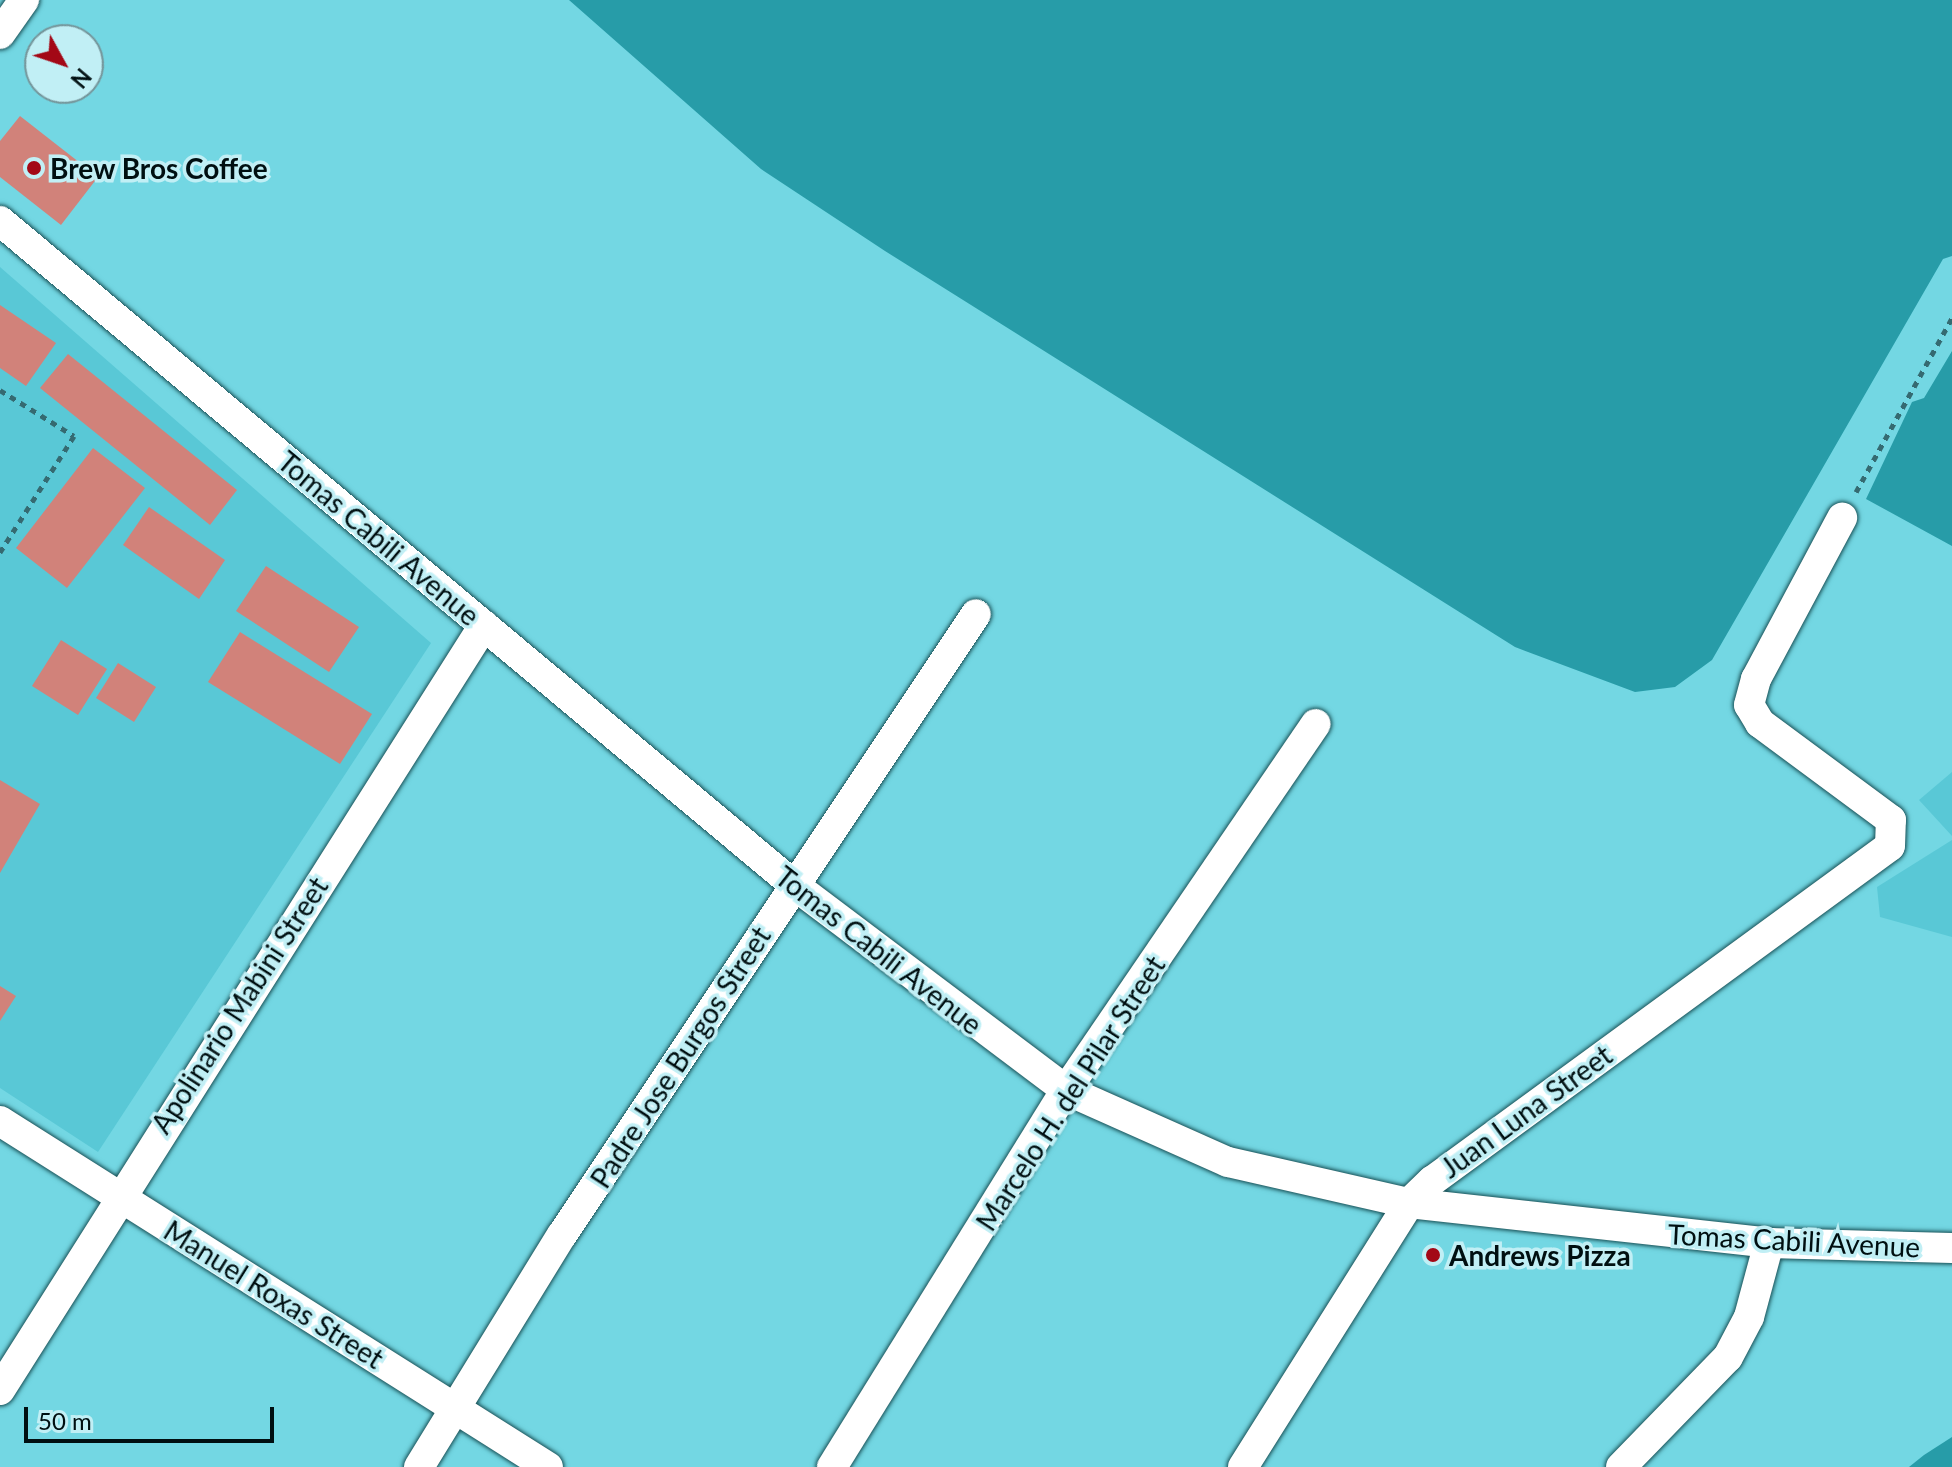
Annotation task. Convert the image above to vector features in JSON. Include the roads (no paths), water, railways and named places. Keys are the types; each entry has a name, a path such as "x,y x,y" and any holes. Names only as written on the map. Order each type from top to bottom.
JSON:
{"street":[{"path":"0,34 24,0"},
{"name":"Tomas Cabili Avenue","path":"0,221 794,885 1066,1090 1228,1162 1409,1203 1769,1243 1952,1248"},
{"name":"Juan Luna Street","path":"1243,1467 1409,1203 1457,1158 1775,932 1895,837 1891,820 1760,723 1749,705 1756,679 1842,518"},
{"name":"Padre Jose Burgos Street","path":"419,1467 794,885 976,614"},
{"name":"Apolinario Mabini Street","path":"0,1390 118,1195 484,625"},
{"name":"Marcelo H. del Pilar Street","path":"832,1467 1066,1090 1316,724"},
{"name":"Manuel Roxas Street","path":"0,1121 548,1467"},
{"path":"1621,1467 1728,1357 1749,1317 1769,1243"}],"place":[{"name":"Brew Bros Coffee","path":"34,168"},
{"name":"Andrews Pizza","path":"1433,1255"}]}
